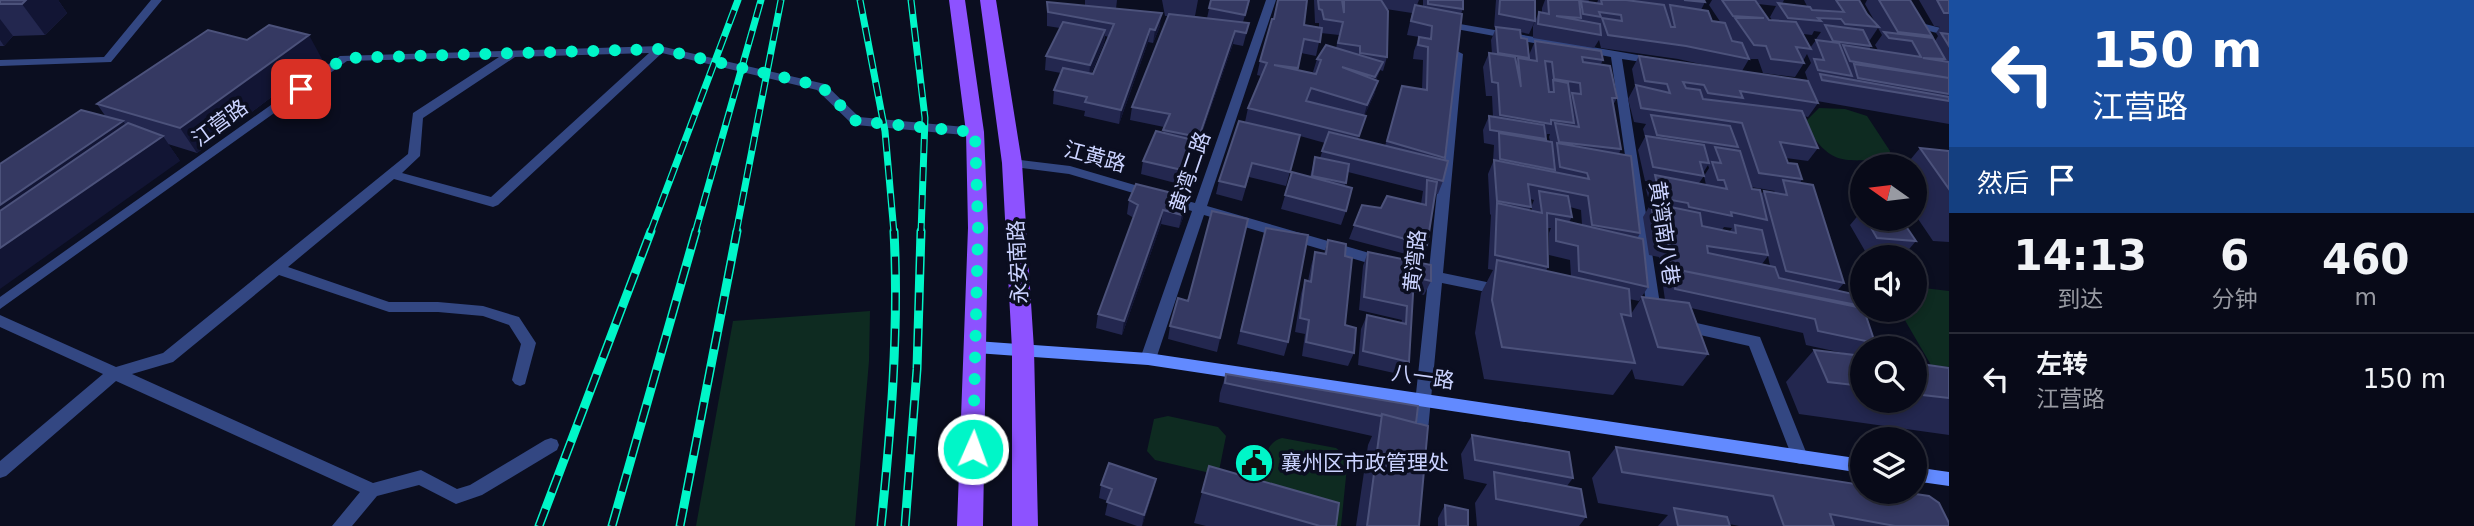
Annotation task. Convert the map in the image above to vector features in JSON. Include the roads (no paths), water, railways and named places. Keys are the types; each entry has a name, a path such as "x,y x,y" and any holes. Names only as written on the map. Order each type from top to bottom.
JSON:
{"main road":[{"name":"永安南路","path":"957,0 975,132 978,228 970,526"},
{"name":"永安南路","path":"988,0 1012,163 1023,349 1026,526"}],"street":[{"path":"0,63 107,60 157,0"},
{"name":"黄湾二路","path":"1148,359 1271,0"},
{"path":"1903,0 1921,26 1949,33"},
{"name":"黄湾路","path":"1418,454 1460,20 1616,54"},
{"path":"392,174 493,202 660,49"},
{"name":"江营路","path":"0,304 344,58 660,49 821,86 856,121 975,132"},
{"path":"0,471 115,373 168,358 414,156 417,117 512,54"},
{"path":"1616,54 1666,63"},
{"name":"黄湾南八巷","path":"1616,54 1649,319 1755,341 1800,457"},
{"name":"江黄路","path":"1012,163 1070,170 1434,277 1512,292"},
{"path":"277,269 389,307 438,307 483,312 514,321 529,343 520,380"},
{"path":"0,321 372,490"},
{"name":"八一路","path":"975,347 1148,359 1850,464"},
{"path":"341,526 372,490 421,477 456,497 477,490 551,445"},
{"path":"1927,476 1949,479"}],"railway":[{"path":"650,233 738,0"},
{"path":"695,233 761,0"},
{"path":"736,233 781,0"},
{"path":"860,0 885,131 894,233"},
{"path":"911,0 925,118 921,233"},
{"path":"539,526 651,231"},
{"path":"612,526 696,231"},
{"path":"680,526 737,231"},
{"path":"881,526 893,379 894,231"},
{"path":"905,526 917,369 921,231"}],"place":[{"name":"襄州区市政管理处","path":"1254,463"}]}
